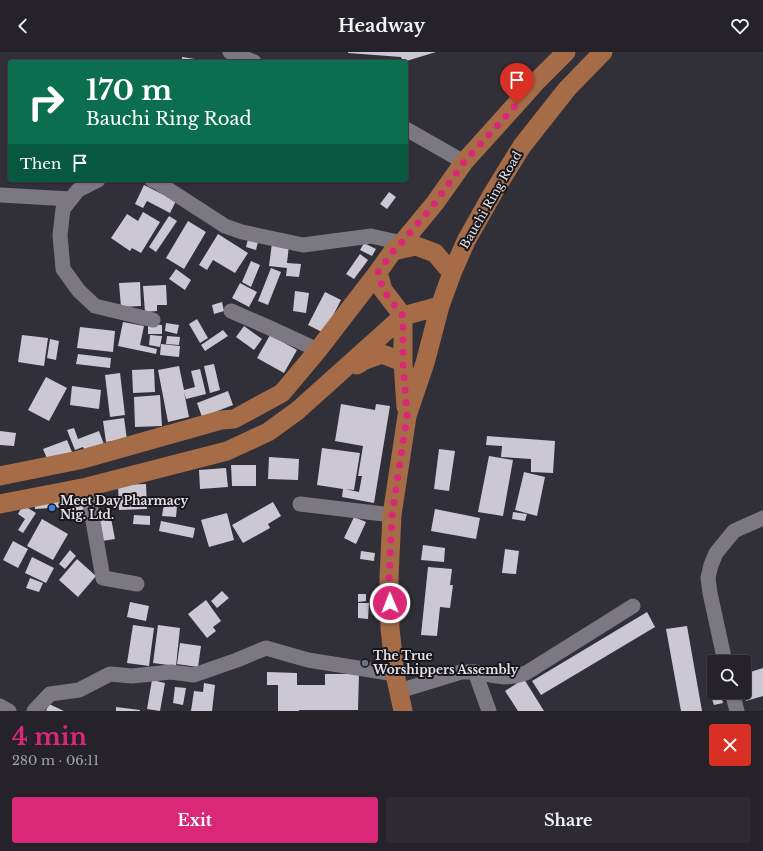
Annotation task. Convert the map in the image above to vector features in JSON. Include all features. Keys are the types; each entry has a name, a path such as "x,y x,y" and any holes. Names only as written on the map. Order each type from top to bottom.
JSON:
{"main road":[{"path":"0,476 78,460 222,420 234,419 282,393 318,350 398,247 435,203 464,162 566,52"},
{"name":"Bauchi Ring Road","path":"403,711 397,683 390,628 389,585 392,515 407,416 426,363 440,306 466,241 522,146 567,89 603,52"},
{"path":"398,247 416,246 435,253 452,273"},
{"path":"378,272 383,290 403,316"},
{"path":"0,504 87,487 227,451 268,432 297,411 403,316 440,306"},
{"name":"Bauchi Ring Road","path":"403,316 403,362 407,416"},
{"path":"335,378 365,360 382,354 403,362"}],"street":[{"path":"230,52 249,60"},
{"path":"408,130 464,162"},
{"path":"94,182 78,190 63,209 60,236 63,269 79,292 95,306 153,320"},
{"path":"157,182 225,226 242,232 303,245 371,236 398,247"},
{"path":"0,195 71,199"},
{"path":"231,311 318,350"},
{"path":"87,487 103,578 137,584"},
{"path":"300,504 392,515"},
{"path":"723,655 710,593 708,578 711,565 716,553 734,531 763,518"},
{"path":"34,711 50,694 79,690 110,674 132,676 171,672 194,675 266,648 397,683 461,672 475,672 490,676 514,676 526,673 633,606"},
{"path":"475,672 489,711"},
{"path":"734,699 737,711"},
{"path":"0,706 9,711"}],"building":[{"path":"436,52 408,60 402,60 401,57 348,53"},
{"path":"182,57 202,60 182,60"},
{"path":"144,185 176,201 170,213 147,201 143,208 135,204"},
{"path":"389,192 396,197 387,209 380,204"},
{"path":"143,212 160,222 141,253 132,248 130,251 111,238 127,214 138,221"},
{"path":"169,216 177,221 156,252 149,247"},
{"path":"188,221 206,232 184,269 166,258"},
{"path":"218,234 248,253 235,273 213,260 207,270 199,265"},
{"path":"248,239 258,242 256,250 246,247"},
{"path":"272,243 289,245 287,263 301,264 299,277 286,276 287,268 269,266"},
{"path":"364,243 376,249 372,256 360,250"},
{"path":"360,254 368,260 354,279 346,274"},
{"path":"251,261 260,265 251,287 242,282"},
{"path":"271,268 281,272 268,305 258,301"},
{"path":"176,269 191,280 185,290 169,279"},
{"path":"140,282 141,306 121,307 119,283"},
{"path":"240,283 257,292 249,307 232,298"},
{"path":"166,285 167,305 157,305 157,311 145,312 143,286"},
{"path":"295,291 309,293 306,313 293,311"},
{"path":"325,292 341,300 324,333 308,325"},
{"path":"222,302 224,311 214,314 212,305"},
{"path":"197,319 208,338 200,343 189,324"},
{"path":"123,322 144,326 140,345 157,349 156,354 118,346"},
{"path":"166,323 179,325 177,334 165,331"},
{"path":"148,324 162,325 162,334 148,334"},
{"path":"244,326 262,339 254,350 236,337"},
{"path":"80,327 115,331 113,352 77,348"},
{"path":"223,330 228,336 205,351 201,345"},
{"path":"22,335 48,338 44,366 18,362"},
{"path":"150,335 162,336 160,347 149,345"},
{"path":"270,335 297,350 284,373 257,358"},
{"path":"167,336 180,337 179,345 166,344"},
{"path":"50,339 59,341 56,360 47,358"},
{"path":"161,344 180,346 179,357 160,355"},
{"path":"78,354 111,358 110,368 76,364"},
{"path":"214,364 220,390 210,393 204,366"},
{"path":"179,366 184,390 195,387 191,371 200,369 206,394 186,399 184,392 189,417 168,422 158,370"},
{"path":"154,369 155,392 133,393 132,370"},
{"path":"120,373 125,415 110,417 105,375"},
{"path":"46,377 67,388 49,421 28,410"},
{"path":"72,386 101,390 99,409 70,405"},
{"path":"228,391 233,405 202,417 197,403"},
{"path":"160,395 162,426 135,427 134,397"},
{"path":"341,404 375,410 376,404 390,406 374,503 342,497 343,489 317,485 322,448 360,453 354,490 345,489 359,492 362,476 358,476 363,446 335,441"},
{"path":"124,418 127,439 106,442 103,421"},
{"path":"74,428 78,439 99,431 105,447 87,455 83,447 75,450 67,430"},
{"path":"0,431 16,433 14,446 0,445"},
{"path":"487,436 555,441 553,473 531,472 531,459 501,457 502,446 486,445"},
{"path":"67,440 72,452 48,461 43,449"},
{"path":"439,449 455,451 449,491 434,489"},
{"path":"489,456 513,460 503,516 478,512"},
{"path":"269,457 299,459 298,480 268,479"},
{"path":"231,465 256,465 256,486 232,486"},
{"path":"226,468 228,487 200,489 199,470"},
{"path":"524,472 545,477 537,516 515,510"},
{"path":"146,484 147,509 119,510 118,485"},
{"path":"83,491 86,509 70,512 66,494"},
{"path":"65,496 66,507 35,509 34,498"},
{"path":"273,502 281,516 268,524 270,528 243,543 232,525"},
{"path":"164,504 177,506 176,517 162,516"},
{"path":"23,505 36,513 23,533 18,530 25,519 18,514"},
{"path":"435,509 480,518 476,539 431,531"},
{"path":"513,512 527,514 525,521 512,519"},
{"path":"110,513 115,539 102,541 97,515"},
{"path":"227,513 234,540 209,547 201,520"},
{"path":"134,515 150,516 150,525 133,524"},
{"path":"354,517 366,522 356,544 344,538"},
{"path":"42,519 68,534 53,560 27,546"},
{"path":"161,521 195,528 193,538 159,531"},
{"path":"13,541 28,549 18,568 3,560"},
{"path":"423,545 445,548 444,562 421,560"},
{"path":"505,549 519,551 516,574 502,573"},
{"path":"70,550 76,556 65,569 59,564"},
{"path":"361,551 375,553 374,561 360,559"},
{"path":"32,557 54,568 46,583 25,573"},
{"path":"77,559 96,576 78,597 59,580"},
{"path":"428,567 452,569 450,585 453,585 450,608 440,607 437,636 421,635"},
{"path":"30,578 43,583 39,592 26,588"},
{"path":"222,591 229,598 217,608 211,601"},
{"path":"358,594 366,594 366,601 358,602"},
{"path":"206,600 221,621 213,627 216,631 207,638 188,614"},
{"path":"130,602 149,606 146,621 127,617"},
{"path":"358,603 369,603 368,619 358,618"},
{"path":"647,612 655,627 541,695 532,681"},
{"path":"133,625 154,628 149,666 127,663"},
{"path":"158,625 180,628 176,666 153,663"},
{"path":"687,626 702,711 681,711 666,629"},
{"path":"180,643 201,646 198,667 177,664"},
{"path":"763,668 763,696 746,701 745,699 751,699 751,672"},
{"path":"267,672 297,673 297,685 325,685 325,674 359,674 358,710 278,711 278,685 267,685"},
{"path":"524,679 544,711 518,711 505,691"},
{"path":"152,680 165,683 160,711 147,709"},
{"path":"204,683 215,685 212,711 191,711 194,691 203,692"},
{"path":"175,687 186,688 183,705 173,703"},
{"path":"712,699 722,699 723,703 714,705"},
{"path":"49,704 64,711 46,711"},
{"path":"116,707 140,710 140,711 116,711"}],"place":[{"name":"Meet Day Pharmacy Nig. Ltd.","path":"52,508"},
{"name":"The True Worshippers Assembly","path":"365,663"}],"route":[{"path":"390,603 389,578 392,515 407,416 403,362 403,316 383,290 378,272 393,251 435,203 464,162 517,104"}]}
